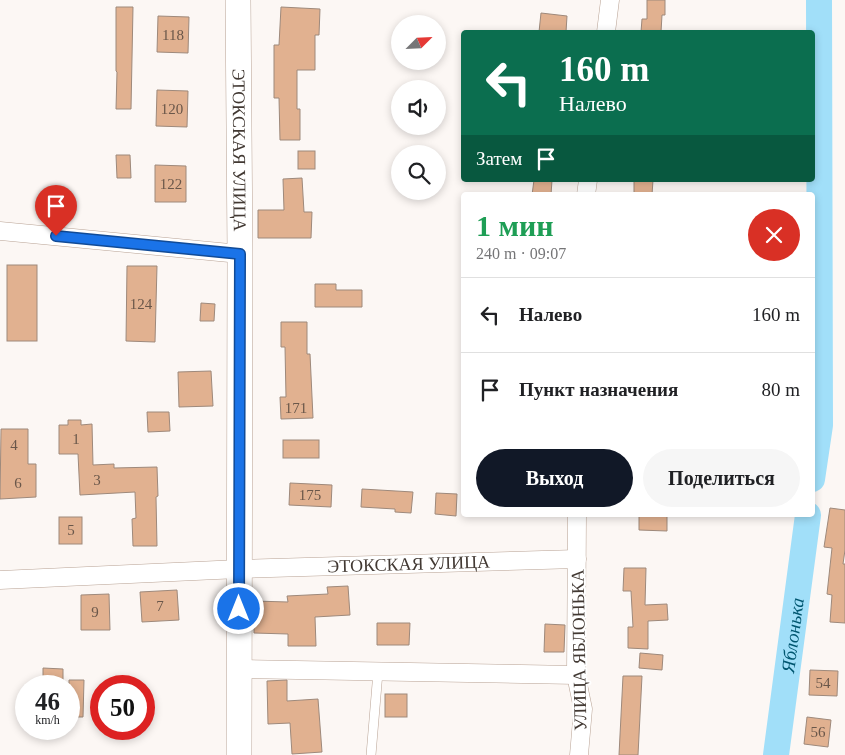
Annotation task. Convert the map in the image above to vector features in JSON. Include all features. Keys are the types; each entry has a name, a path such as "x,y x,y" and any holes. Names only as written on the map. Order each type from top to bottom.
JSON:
{"main road":[{"name":"ЭТОКСКАЯ УЛИЦА","path":"238,0 240,254 239,755"}],"street":[{"path":"606,30 610,0"},
{"path":"0,231 240,254"},
{"name":"УЛИЦА ЯБЛОНЬКА","path":"577,517 576,675 583,709 579,755"},
{"name":"ЭТОКСКАЯ УЛИЦА","path":"239,569 577,559"},
{"path":"0,580 239,569"},
{"path":"239,669 576,675"}],"lane":[{"path":"371,755 378,672"}],"building":[{"path":"647,0 665,0 665,15 662,15 661,30 641,30 642,19 647,19"},
{"path":"116,7 133,7 131,109 116,109"},
{"path":"281,7 320,9 319,35 315,35 315,70 297,70 297,109 300,109 300,140 280,140 279,98 274,98 274,45 279,45"},
{"path":"541,13 567,16 566,30 539,30"},
{"path":"158,16 189,17 188,53 157,52"},
{"path":"157,90 188,91 187,127 156,126"},
{"path":"298,151 315,151 315,169 298,169"},
{"path":"116,155 130,155 131,178 117,178"},
{"path":"155,165 186,166 186,202 155,202"},
{"path":"302,178 304,212 312,212 311,238 258,238 258,210 284,210 283,179"},
{"path":"534,182 552,182 551,192 532,192"},
{"path":"634,182 653,182 652,192 634,192"},
{"path":"7,265 37,265 37,341 7,341"},
{"path":"127,266 157,266 155,342 126,341"},
{"path":"315,284 336,284 336,290 362,290 362,307 315,307"},
{"path":"201,303 215,304 214,321 200,321"},
{"path":"281,322 307,322 307,354 310,354 313,418 281,419 280,397 286,397 285,347 281,347"},
{"path":"211,371 213,406 179,407 178,372"},
{"path":"147,412 169,412 170,431 148,432"},
{"path":"68,420 81,420 81,425 92,424 93,465 114,464 114,468 157,467 157,546 133,546 132,519 136,518 135,492 80,495 78,454 59,454 59,425 68,425"},
{"path":"1,429 28,429 28,464 36,464 36,497 0,499"},
{"path":"283,440 319,440 319,458 283,458"},
{"path":"290,483 332,485 331,507 289,505"},
{"path":"362,489 413,492 411,513 395,512 395,509 361,507"},
{"path":"436,493 457,494 456,516 435,514"},
{"path":"830,508 845,510 843,564 845,564 845,623 830,622 832,595 827,594 832,548 824,547"},
{"path":"59,517 82,517 82,544 59,544"},
{"path":"639,517 667,517 667,531 639,530"},
{"path":"624,568 646,568 645,605 667,604 668,620 648,621 648,649 628,648 628,627 633,627 631,591 623,591"},
{"path":"348,586 350,615 315,617 316,646 288,646 288,634 254,633 254,601 288,602 287,596 328,594 327,587"},
{"path":"177,590 179,620 142,622 140,592"},
{"path":"109,594 110,630 81,630 81,595"},
{"path":"377,623 410,623 409,645 377,645"},
{"path":"545,624 565,625 564,652 544,652"},
{"path":"640,653 663,655 662,670 639,668"},
{"path":"43,668 63,669 63,675 43,675"},
{"path":"810,670 838,671 837,696 809,695"},
{"path":"623,676 642,676 638,755 619,755"},
{"path":"80,680 84,680 83,717 80,717"},
{"path":"287,680 287,701 318,699 322,752 292,754 290,723 268,724 267,681"},
{"path":"385,694 407,694 407,717 385,717"},
{"path":"807,717 831,720 828,747 804,744"}],"waterway":[{"name":"Яблонька","path":"815,459 820,425 819,0"},
{"name":"Яблонька","path":"776,755 808,517"}],"route":[{"path":"56,236 240,254 239,609"}]}
